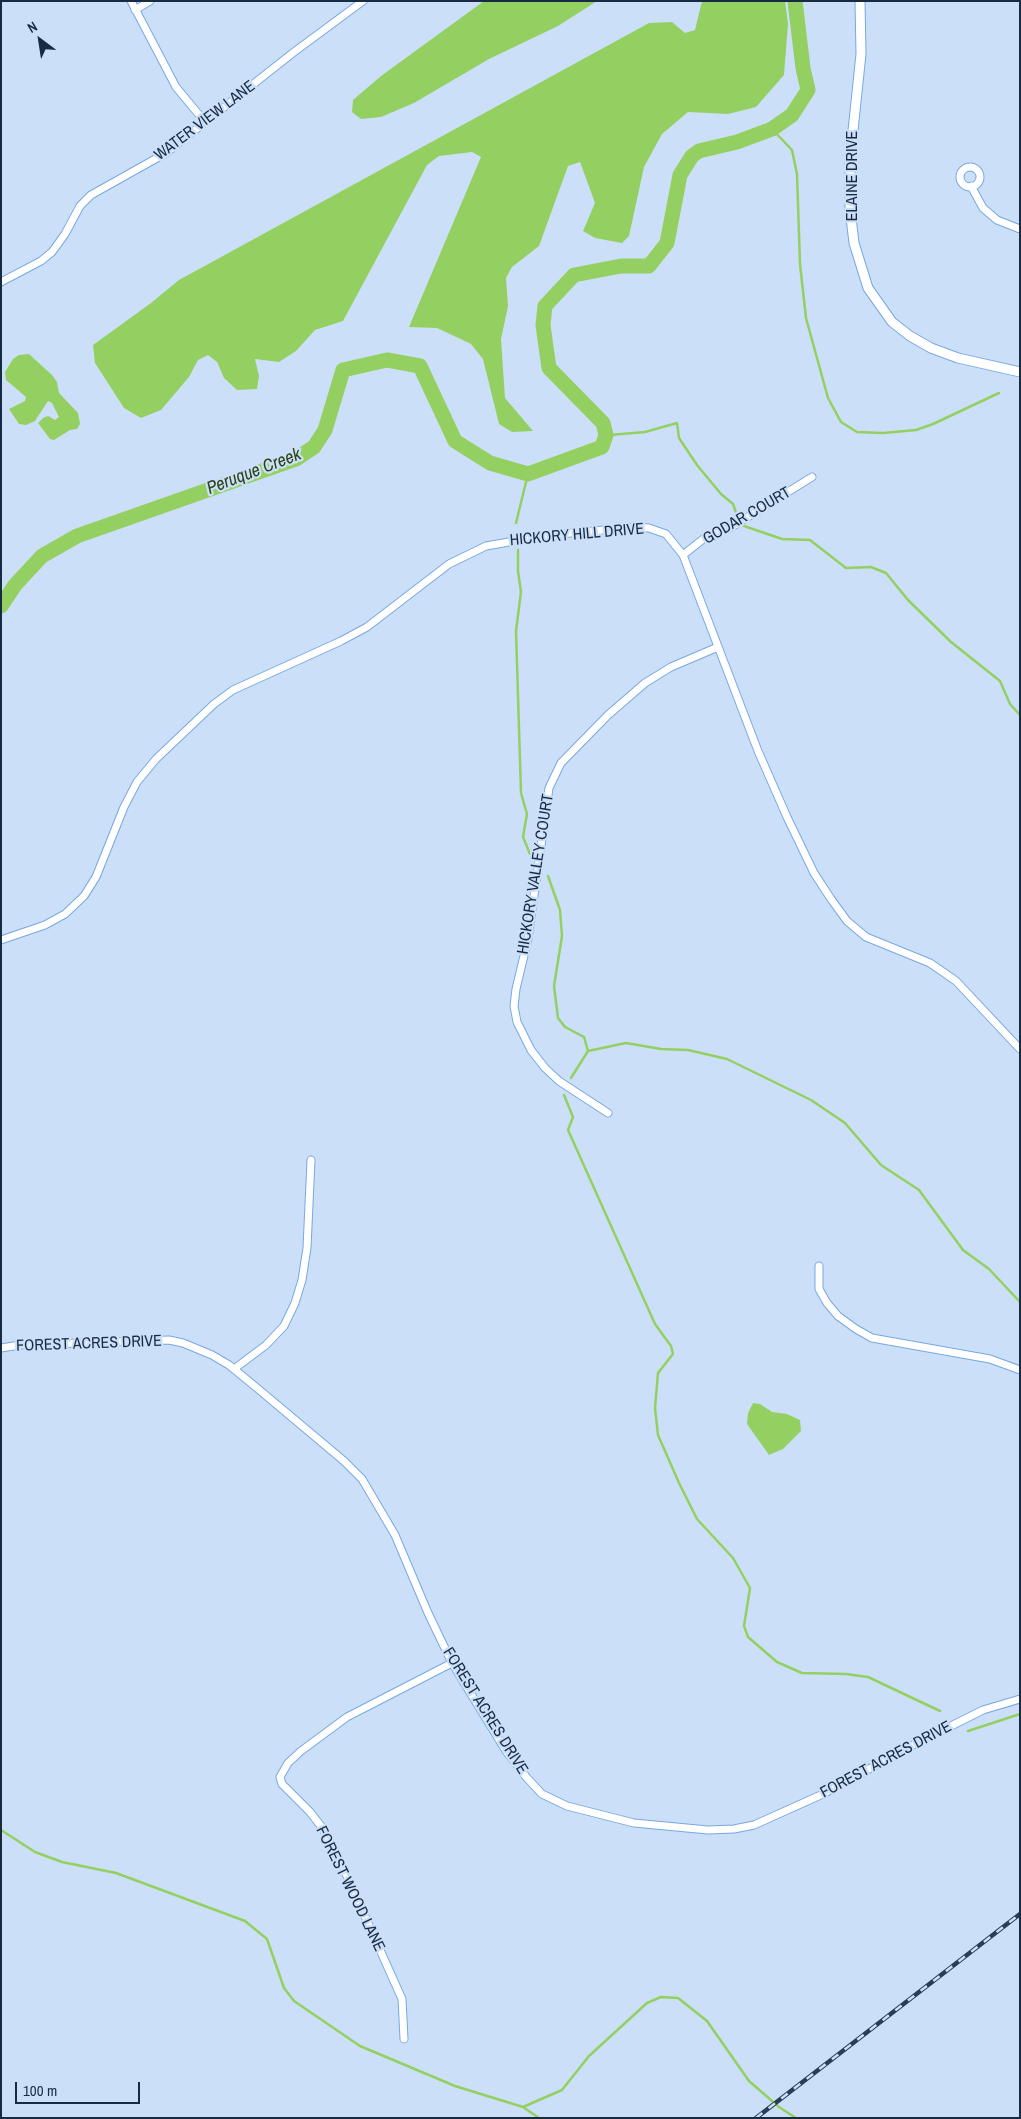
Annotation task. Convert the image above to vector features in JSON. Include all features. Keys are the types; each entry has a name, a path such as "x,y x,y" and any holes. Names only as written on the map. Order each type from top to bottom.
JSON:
{"street":[{"path":"130,1 176,87 205,122"},
{"path":"135,10 150,1"},
{"name":"WATER VIEW LANE","path":"4,280 26,270 52,252 80,206 91,195 166,153 294,52 363,1"},
{"name":"ELAINE DRIVE","path":"860,1 862,34 860,73 850,159 850,209 856,250 868,288 892,322 931,348 958,358 1020,372"},
{"path":"971,186 983,208 997,220 1020,229"},
{"name":"GODAR COURT","path":"683,555 707,536 730,528 812,477"},
{"name":"HICKORY HILL DRIVE","path":"1,940 45,924 65,914 84,896 96,877 124,807 137,782 156,759 214,704 233,690 342,641 367,627 449,564 468,553 502,542 549,535 637,527 656,529 666,534 683,555 758,751 787,817 814,873 847,921 866,937 930,963 956,981 1020,1049"},
{"name":"HICKORY VALLEY COURT","path":"608,1112 559,1081 545,1068 531,1050 517,1022 514,1006 516,989 528,939 548,788 561,763 608,715 645,683 671,667 718,646"},
{"path":"234,1369 266,1345 284,1326 295,1303 302,1280 307,1248 311,1160"},
{"path":"819,1266 819,1289 827,1302 844,1320 872,1338 990,1359 1020,1370"},
{"name":"FOREST ACRES DRIVE","path":"1,1348 20,1345 169,1340 183,1343 212,1355 234,1369 344,1461 362,1479 395,1535 428,1613 452,1663 506,1751 526,1778 542,1794 567,1806 634,1823 708,1830 734,1829 754,1825 784,1813 983,1710 1020,1699"},
{"name":"FOREST WOOD LANE","path":"404,2039 402,1999 346,1874 324,1830 310,1812 282,1784 280,1777 288,1763 301,1751 347,1717 452,1663"}],"shaded area":[{"path":"484,1 597,1 558,26 489,59 414,103 381,117 361,119 352,112 353,100 381,76"},
{"path":"702,1 785,1 788,24 784,75 756,107 728,114 688,112 662,134 644,167 629,236 622,243 595,238 583,231 595,203 580,162 568,166 539,246 512,267 506,278 508,306 501,339 505,398 533,431 512,432 499,424 483,359 471,344 437,328 409,327 481,157 472,152 439,156 427,165 343,321 315,330 296,351 279,362 255,359 259,376 257,389 237,390 224,378 217,362 208,355 198,360 189,377 161,410 141,418 124,408 95,363 93,345 179,280 649,23 672,22 685,33 695,30"},
{"path":"29,354 52,375 57,382 59,393 78,413 80,424 77,429 70,430 54,440 50,439 38,423 48,416 55,420 59,417 52,403 48,401 35,421 26,425 19,424 9,409 25,401 26,397 6,380 5,372 13,359 19,355"},
{"path":"753,1403 760,1404 772,1412 787,1414 800,1420 801,1431 783,1449 769,1455 747,1424 748,1413"}],"waterway":[{"name":"Peruque Creek","path":"1,606 15,585 42,556 77,536 296,459 314,447 325,430 343,370 387,360 420,366 455,441 490,463 528,474 602,447 606,435 603,423 549,368 543,325 545,306 574,275 621,266 649,266 667,243 680,175 692,156 699,151 737,142 772,129 792,115 808,90 803,68 795,1"},
{"path":"772,129 792,150 797,174 800,264 806,318 828,398 841,422 857,432 883,433 916,430 999,393"},
{"path":"602,447 610,435 645,432 677,423 679,438 697,465 721,494 733,504 739,521"},
{"path":"516,523 528,474"},
{"path":"744,526 782,539 810,540 846,568 871,567 886,573 908,600 951,642 1000,681 1010,704 1020,715"},
{"path":"518,550 521,592 516,631 521,793 527,814 523,837 530,854"},
{"path":"548,876 560,910 562,936 554,986 558,1018 565,1027 584,1037 588,1051"},
{"path":"571,1078 588,1051 626,1043 661,1049 688,1050 727,1059 811,1100 845,1123 881,1165 919,1190 963,1250 989,1269 1020,1302"},
{"path":"564,1095 573,1117 568,1130 655,1324 671,1346 673,1354 658,1373 655,1408 658,1435 697,1519 733,1558 750,1588 744,1626 748,1637 777,1662 802,1673 846,1674 868,1677 940,1711"},
{"path":"968,1731 1020,1714"},
{"path":"1,1830 35,1852 62,1862 116,1873 245,1921 267,1939 284,1988 294,2001 360,2046 455,2086 523,2107 539,2118"},
{"path":"523,2107 562,2090 589,2056 647,2003 661,1997 678,1998 707,2021 749,2081 779,2107 796,2118"}],"railway":[{"path":"756,2118 1020,1914"}]}
